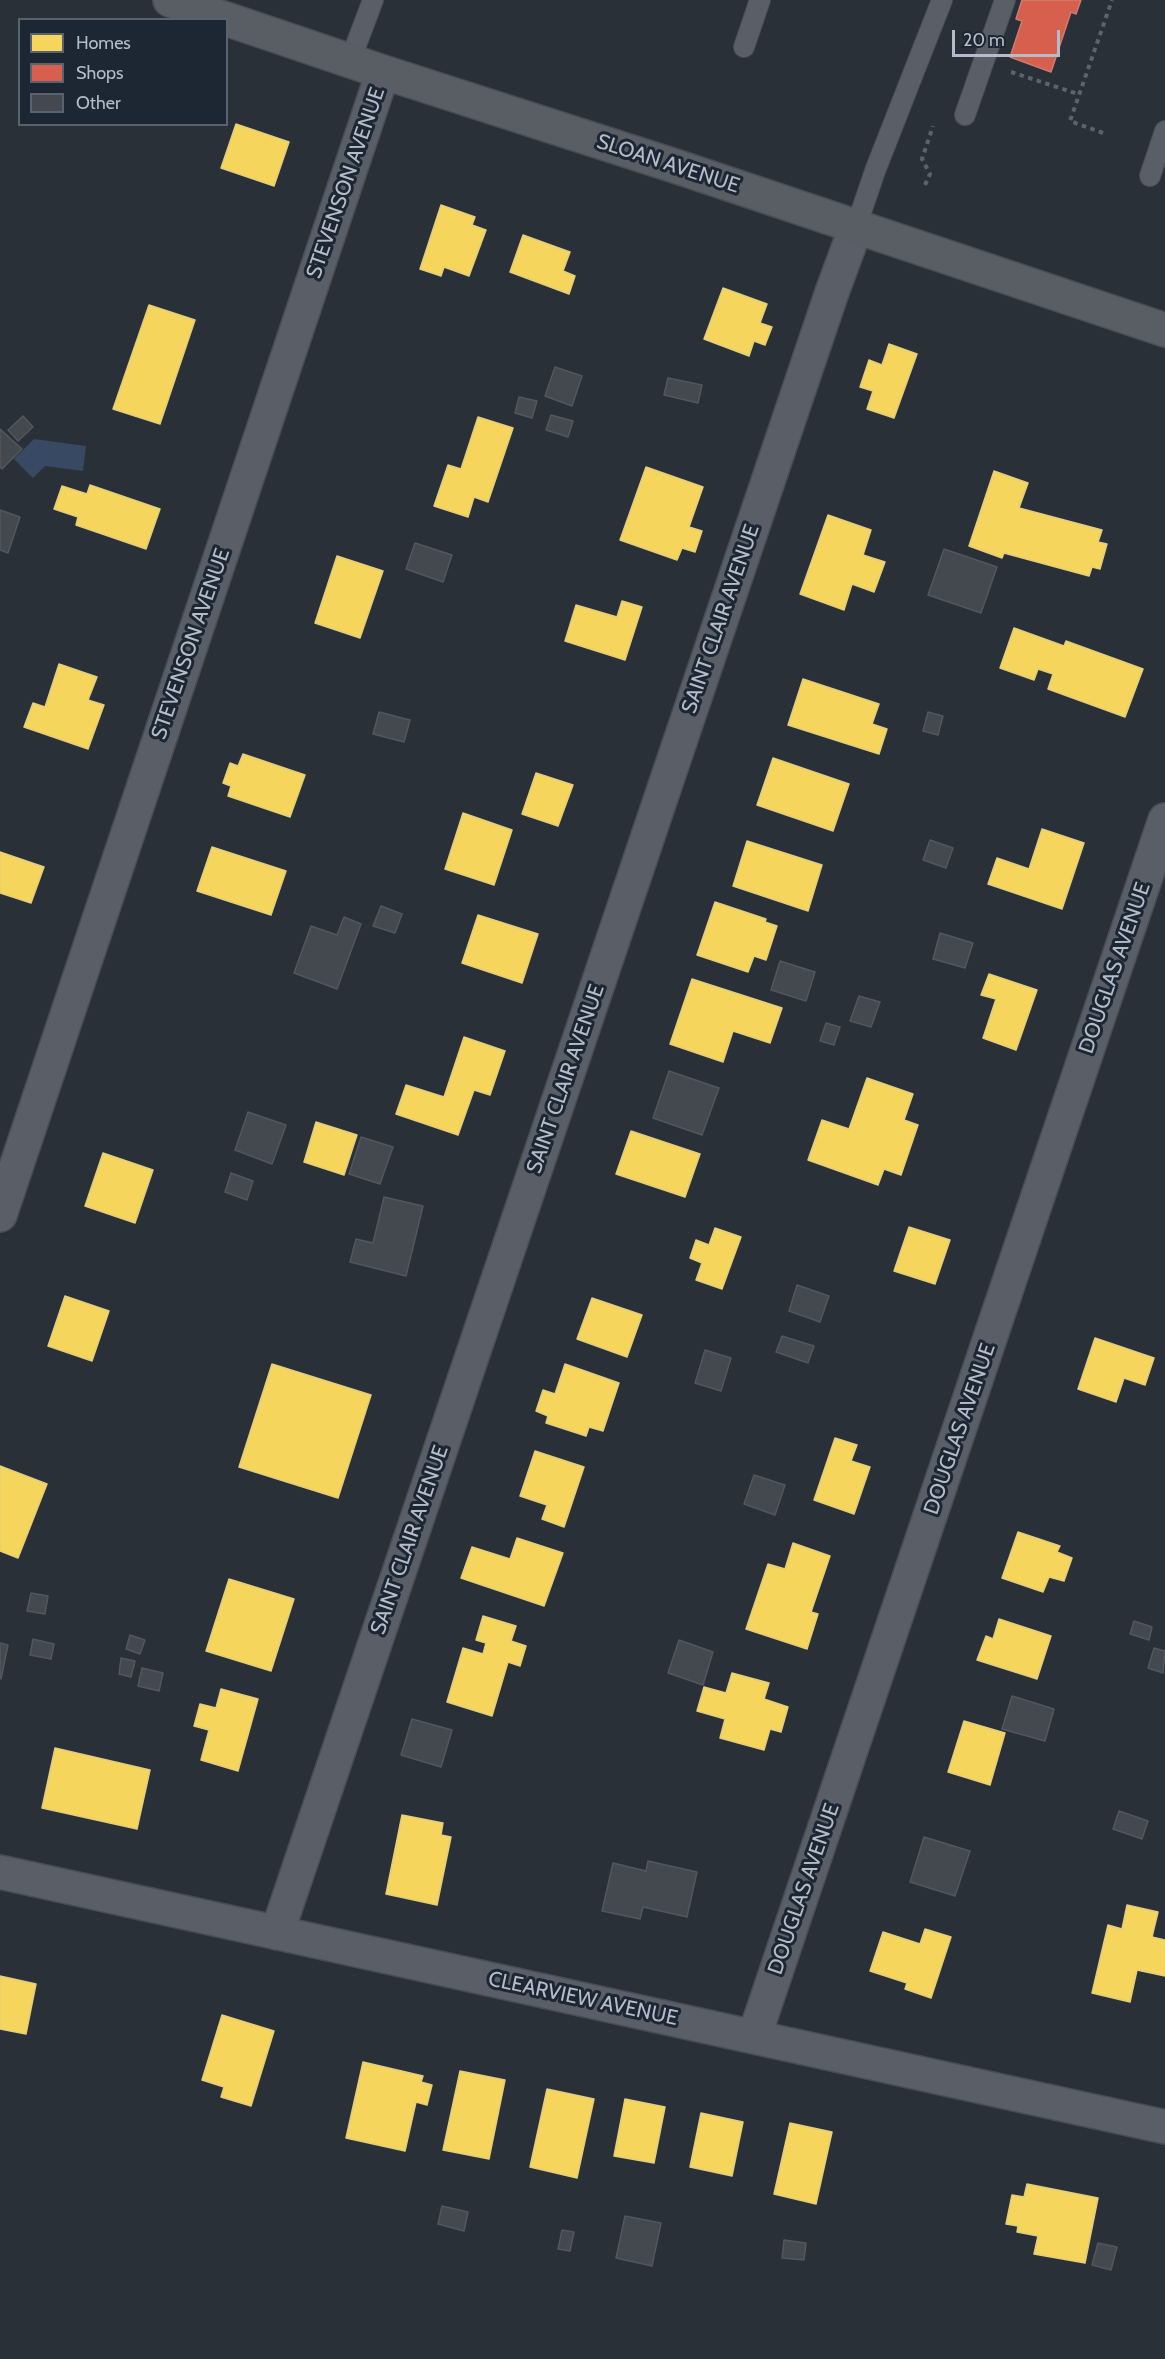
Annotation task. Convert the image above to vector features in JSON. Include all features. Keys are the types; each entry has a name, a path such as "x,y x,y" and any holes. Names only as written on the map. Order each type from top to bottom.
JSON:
{"main road":[{"name":"SLOAN AVENUE","path":"170,0 223,18"},
{"name":"SLOAN AVENUE","path":"228,20 383,72 678,166 1165,330"}],"street":[{"name":"STEVENSON AVENUE","path":"0,1215 383,72"},
{"name":"SAINT CLAIR AVENUE","path":"277,1933 831,295 856,227"},
{"name":"DOUGLAS AVENUE","path":"754,2037 1165,820"},
{"name":"CLEARVIEW AVENUE","path":"0,1872 1165,2127"}],"lane":[{"path":"350,61 373,0"},
{"path":"744,47 760,0"},
{"path":"856,227 874,171 942,0"},
{"path":"965,115 1005,0"},
{"path":"1150,176 1165,131"}],"path":[{"path":"1103,133 1070,121 1112,0"},
{"path":"1004,69 1078,94"},
{"path":"925,185 930,174 922,159 933,126"}],"water":[{"path":"34,439 86,446 83,471 45,466 33,478 14,459"}],"building: Homes":[{"path":"236,124 289,142 274,186 221,168"},
{"path":"441,205 475,217 472,225 486,230 469,276 444,267 441,276 420,269"},
{"path":"523,235 570,252 563,271 575,276 569,294 510,272"},
{"path":"723,288 767,304 760,323 772,327 765,345 754,341 749,356 704,339"},
{"path":"149,305 195,320 160,424 113,409"},
{"path":"889,344 917,354 894,418 867,409 873,391 860,387 869,360 882,365"},
{"path":"478,417 513,428 488,502 474,497 468,517 434,506 448,465 461,469"},
{"path":"646,467 703,487 689,527 702,531 695,552 682,548 677,560 620,540"},
{"path":"994,471 1028,483 1019,508 1102,530 1098,542 1107,544 1100,569 1092,567 1089,576 1004,553 1002,558 969,546"},
{"path":"90,485 160,509 146,549 76,525 78,517 54,509 62,486 87,494"},
{"path":"828,515 871,530 863,555 885,562 874,592 852,584 844,610 800,594"},
{"path":"337,556 383,571 360,638 315,623"},
{"path":"622,601 642,607 625,660 565,641 576,605 617,617"},
{"path":"1014,628 1064,646 1066,641 1143,669 1125,717 1048,689 1053,674 1038,669 1034,680 1000,668"},
{"path":"59,664 97,677 88,700 104,705 88,749 24,727 33,703 45,707"},
{"path":"803,679 879,704 872,724 887,729 879,754 788,725"},
{"path":"243,754 305,775 290,817 228,796 231,786 223,783 230,763 238,766"},
{"path":"773,758 849,784 833,831 757,805"},
{"path":"536,773 573,785 558,826 522,814"},
{"path":"463,813 512,830 494,885 445,869"},
{"path":"1042,829 1084,843 1062,909 988,884 997,858 1029,869"},
{"path":"747,841 822,865 808,911 733,886"},
{"path":"212,847 286,871 271,915 197,891"},
{"path":"0,852 44,867 31,903 0,893"},
{"path":"715,902 766,919 765,922 777,926 766,960 754,956 748,972 697,955"},
{"path":"478,915 538,934 522,983 462,963"},
{"path":"989,974 1037,990 1016,1050 983,1038 996,999 981,995"},
{"path":"692,979 782,1008 770,1043 733,1031 723,1062 670,1044"},
{"path":"464,1037 505,1051 490,1095 474,1090 458,1135 396,1114 406,1085 444,1097"},
{"path":"867,1078 913,1094 904,1120 918,1125 901,1175 884,1169 878,1185 808,1160 822,1120 849,1129"},
{"path":"316,1122 357,1135 344,1175 304,1162"},
{"path":"631,1131 700,1154 685,1197 616,1174"},
{"path":"103,1153 153,1170 135,1223 85,1206"},
{"path":"909,1227 950,1240 935,1284 894,1271"},
{"path":"715,1228 741,1237 722,1289 696,1280 702,1263 690,1258 696,1240 709,1245"},
{"path":"65,1296 109,1311 92,1361 48,1346"},
{"path":"592,1298 642,1315 627,1357 577,1339"},
{"path":"1095,1338 1154,1358 1145,1385 1124,1378 1116,1402 1078,1389"},
{"path":"272,1364 371,1395 338,1498 239,1467"},
{"path":"565,1364 619,1383 603,1431 589,1427 586,1436 546,1423 548,1416 536,1411 543,1390 555,1394"},
{"path":"835,1438 857,1445 851,1461 870,1467 854,1514 814,1500"},
{"path":"535,1451 584,1467 564,1527 542,1519 547,1505 520,1496"},
{"path":"0,1466 47,1484 18,1558 0,1551"},
{"path":"1018,1532 1060,1546 1057,1552 1072,1558 1064,1581 1049,1577 1043,1592 1002,1578"},
{"path":"517,1538 563,1553 544,1606 461,1578 472,1547 510,1559"},
{"path":"793,1543 830,1556 811,1612 818,1614 807,1649 746,1629 768,1564 785,1569"},
{"path":"229,1579 294,1599 271,1671 206,1651"},
{"path":"483,1616 516,1626 511,1641 526,1646 520,1666 508,1662 492,1716 447,1702 463,1648 483,1654 486,1643 476,1640"},
{"path":"999,1619 1051,1636 1037,1679 977,1660 986,1636 993,1639"},
{"path":"732,1673 769,1683 764,1699 788,1707 781,1732 770,1729 764,1750 720,1738 725,1719 697,1711 704,1687 726,1693"},
{"path":"221,1689 258,1699 238,1771 201,1760 209,1730 194,1726 200,1704 216,1708"},
{"path":"964,1721 1005,1733 990,1785 948,1772"},
{"path":"55,1748 150,1770 137,1829 42,1808"},
{"path":"402,1815 443,1823 441,1835 451,1837 437,1905 386,1894"},
{"path":"1127,1905 1158,1912 1152,1937 1165,1940 1165,1976 1137,1970 1130,2002 1092,1993 1108,1925 1122,1929"},
{"path":"925,1929 951,1937 931,1998 905,1989 907,1983 870,1971 883,1932 920,1944"},
{"path":"0,1976 36,1984 26,2034 0,2029"},
{"path":"222,2015 274,2031 251,2106 221,2097 224,2087 202,2080"},
{"path":"363,2062 423,2076 421,2082 432,2085 427,2105 416,2102 405,2151 346,2138"},
{"path":"460,2071 505,2080 489,2159 443,2150"},
{"path":"547,2089 594,2099 577,2178 530,2167"},
{"path":"625,2099 665,2107 654,2163 614,2156"},
{"path":"701,2113 743,2122 732,2176 690,2167"},
{"path":"790,2123 832,2132 816,2204 774,2194"},
{"path":"1027,2184 1098,2198 1085,2263 1034,2254 1038,2236 1017,2232 1018,2226 1006,2224 1012,2195 1024,2197"}],"building: Shops":[{"path":"1022,0 1081,0 1076,14 1071,12 1051,72 1010,57 1022,21 1016,19"}],"building: Other":[{"path":"555,367 582,376 572,406 545,396"},
{"path":"668,378 702,385 698,403 664,395"},
{"path":"519,397 537,401 532,418 515,413"},
{"path":"551,415 573,421 568,437 546,430"},
{"path":"23,416 33,427 18,441 8,430"},
{"path":"0,429 22,449 2,469 0,467"},
{"path":"0,510 20,517 8,553 0,550"},
{"path":"415,543 452,555 443,582 406,569"},
{"path":"944,549 997,567 981,613 928,595"},
{"path":"379,712 410,720 404,742 373,734"},
{"path":"928,712 943,716 938,735 923,731"},
{"path":"930,840 953,848 946,868 923,860"},
{"path":"381,906 402,914 395,933 373,926"},
{"path":"344,917 361,924 337,989 294,973 311,926 337,935"},
{"path":"940,933 973,943 965,968 933,959"},
{"path":"780,961 815,972 806,1001 771,990"},
{"path":"859,996 880,1002 871,1027 850,1021"},
{"path":"826,1023 840,1027 834,1045 820,1041"},
{"path":"669,1071 719,1088 702,1135 653,1118"},
{"path":"248,1112 286,1125 272,1164 235,1150"},
{"path":"361,1137 393,1147 380,1184 349,1174"},
{"path":"231,1173 253,1181 247,1200 225,1192"},
{"path":"384,1197 423,1206 406,1276 350,1262 356,1239 373,1243"},
{"path":"797,1285 829,1296 820,1322 789,1311"},
{"path":"782,1336 814,1346 808,1363 776,1352"},
{"path":"705,1350 731,1358 721,1391 695,1383"},
{"path":"754,1475 785,1485 775,1515 744,1504"},
{"path":"31,1593 48,1596 45,1614 27,1611"},
{"path":"1134,1621 1152,1627 1149,1640 1130,1634"},
{"path":"130,1635 145,1640 140,1654 126,1649"},
{"path":"33,1639 54,1644 51,1659 30,1655"},
{"path":"679,1640 713,1652 703,1685 668,1673"},
{"path":"0,1643 8,1645 1,1679 0,1678"},
{"path":"1154,1648 1165,1651 1163,1673 1148,1668"},
{"path":"121,1658 135,1661 131,1677 119,1674"},
{"path":"142,1668 163,1673 159,1691 138,1686"},
{"path":"1012,1696 1054,1709 1045,1741 1002,1729"},
{"path":"412,1719 452,1730 441,1767 401,1755"},
{"path":"1119,1811 1148,1821 1142,1839 1113,1829"},
{"path":"924,1837 970,1851 955,1896 910,1882"},
{"path":"648,1861 697,1872 687,1917 643,1907 640,1919 602,1911 613,1863 646,1871"},
{"path":"442,2206 468,2212 464,2231 438,2224"},
{"path":"625,2216 661,2223 652,2266 616,2258"},
{"path":"562,2230 574,2232 570,2251 558,2249"},
{"path":"784,2240 806,2243 804,2260 782,2258"},
{"path":"1098,2243 1117,2247 1111,2270 1092,2265"}]}
